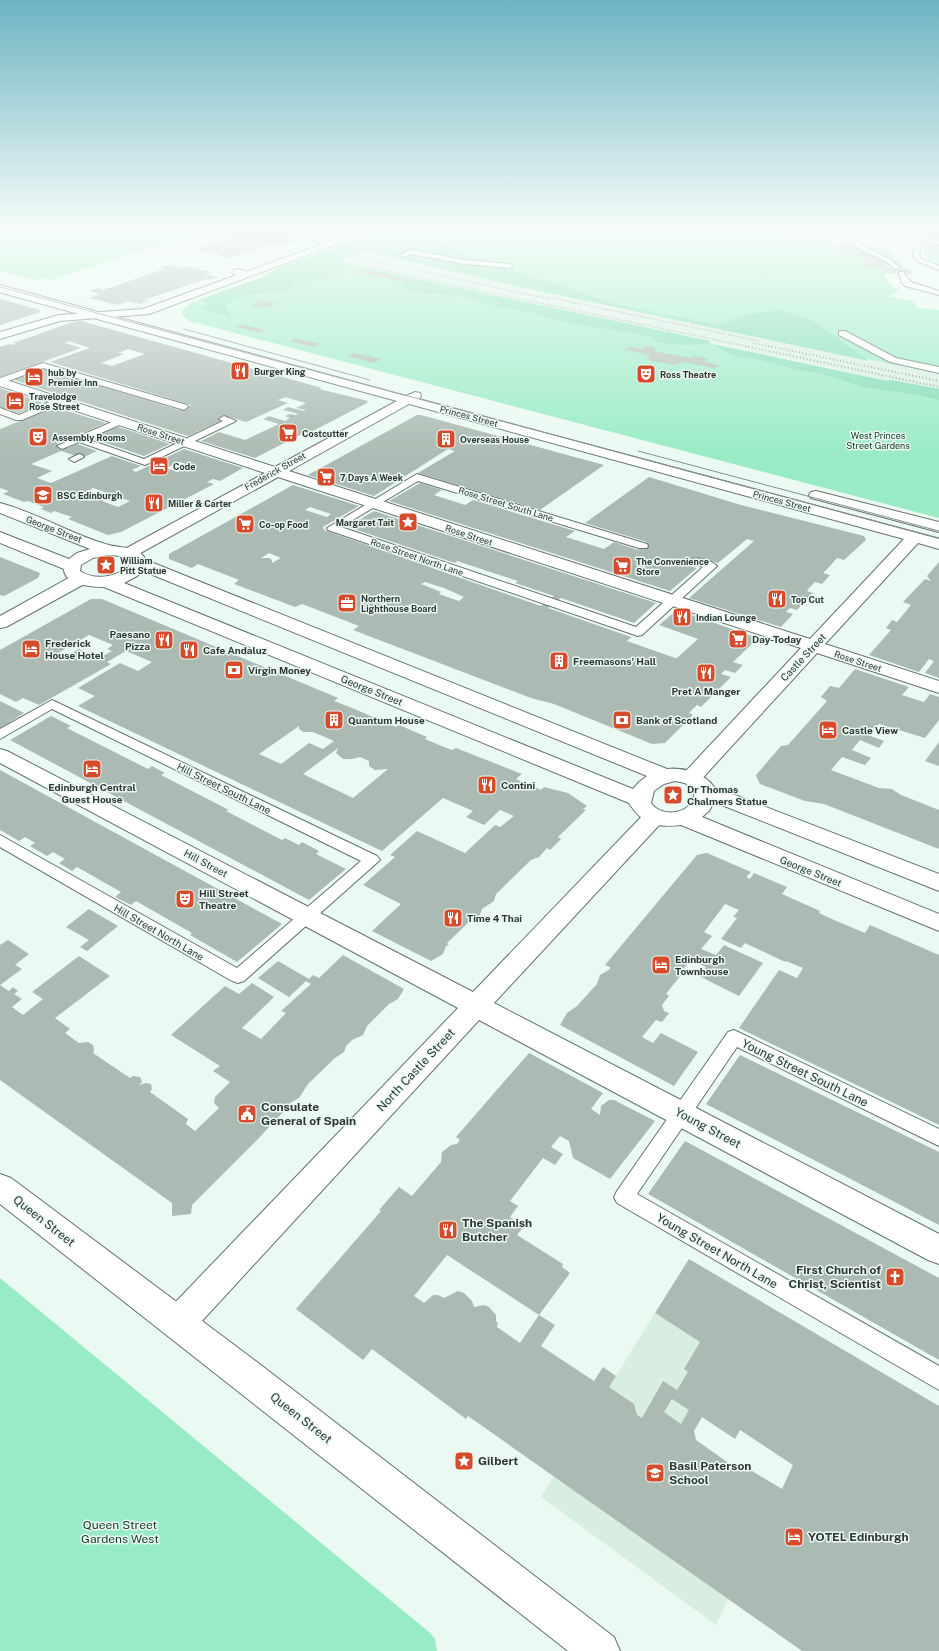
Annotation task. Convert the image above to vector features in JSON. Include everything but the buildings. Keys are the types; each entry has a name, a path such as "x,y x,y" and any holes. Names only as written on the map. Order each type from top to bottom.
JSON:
{"street":[{"name":"Princes Street","path":"58,305 939,544"},
{"name":"Princes Street","path":"86,305 128,314 630,446"},
{"path":"0,336 59,318 128,314 150,310 162,305"},
{"name":"Rose Street","path":"0,381 673,601 816,643 939,687"},
{"name":"Frederick Street","path":"134,558 275,472 407,399 423,392"},
{"name":"Princes Street","path":"805,492 939,527"},
{"name":"George Street","path":"0,508 108,550 134,558 665,776 675,775 939,883"},
{"name":"George Street","path":"0,537 76,572 89,581 105,581 120,578 131,573 134,558"},
{"name":"Castle Street","path":"698,785 816,643 915,537"},
{"name":"George Street","path":"76,572 76,561 85,556 108,550"},
{"path":"0,623 76,572"},
{"name":"George Street","path":"105,581 646,808 669,820 684,818 939,923"},
{"name":"Hill Street","path":"0,755 476,1006"},
{"path":"646,808 648,785 665,776"},
{"path":"684,818 700,806 698,785"},
{"name":"North Castle Street","path":"178,1323 476,1006 646,808"},
{"name":"Young Street","path":"476,1006 939,1250"},
{"name":"Queen Street","path":"0,1187 178,1323 600,1651"}],"lane":[{"path":"842,333 864,343 886,358 939,370"},
{"path":"0,381 43,365 184,407"},
{"path":"0,411 19,418 59,401"},
{"path":"79,439 98,449 145,462 230,422 224,419"},
{"path":"62,446 121,421"},
{"name":"Rose Street South Lane","path":"373,503 417,478 643,546"},
{"name":"Rose Street North Lane","path":"373,503 332,528 638,632 673,601"},
{"path":"673,601 711,566 696,561"},
{"name":"Hill Street South Lane","path":"0,736 52,704 372,860 308,917"},
{"name":"Hill Street North Lane","path":"0,840 238,977 308,917"},
{"name":"Young Street South Lane","path":"681,1114 734,1037 939,1138"},
{"name":"Young Street North Lane","path":"681,1114 624,1197 939,1379"}],"shaded area":[{"path":"540,305 608,305 939,374 939,389 891,380 887,381 790,359 711,344 708,342 710,341"},
{"name":"Basil Paterson School","path":"655,1313 700,1342 685,1369 688,1372 689,1410 696,1440 737,1469 747,1468 782,1489 716,1625 541,1497"}],"green space":[{"name":"West Princes Street Gardens","path":"188,305 540,305 710,341 709,342 711,344 887,381 891,380 939,389 939,518 191,322 183,316 182,310"},
{"path":"205,305 226,305 226,308 231,316 202,309"},
{"path":"492,305 540,305 710,341 709,342 711,344 680,345 656,342 655,339 649,336 554,320 533,313"},
{"path":"606,305 621,305 720,325 744,315 782,310 815,322 869,361"},
{"name":"West Princes Street Gardens","path":"608,305 915,305 918,308 939,310 939,374"},
{"path":"714,345 887,381 891,380 939,389 939,400 864,387 821,374 797,370 761,360 740,357 723,351"},
{"name":"Queen Street Gardens West","path":"0,1278 429,1632 435,1639 437,1651 0,1651"}],"tram line":[{"path":"68,305 939,538"},
{"path":"184,329 370,380"},
{"path":"638,451 939,531"}],"railway":[{"path":"550,305 750,347"},
{"path":"586,305 759,341"},
{"path":"753,343 768,346"},
{"path":"745,346 939,387"},
{"path":"768,346 773,347"},
{"path":"768,346 939,381"}],"place":[{"name":"Burger King","path":"240,371"},
{"name":"Ross Theatre","path":"646,374"},
{"name":"hub by Premier Inn","path":"34,377"},
{"name":"Travelodge Rose Street","path":"15,401"},
{"name":"Costcutter","path":"288,433"},
{"name":"Assembly Rooms","path":"38,437"},
{"name":"Overseas House","path":"446,439"},
{"name":"Code","path":"159,466"},
{"name":"7 Days A Week","path":"326,477"},
{"name":"BSC Edinburgh","path":"43,495"},
{"name":"Miller & Carter","path":"154,503"},
{"name":"Margaret Tait","path":"408,522"},
{"name":"Co-op Food","path":"245,524"},
{"name":"William Pitt Statue","path":"106,565"},
{"name":"The Convenience Store","path":"622,566"},
{"name":"Top Cut","path":"777,599"},
{"name":"Northern Lighthouse Board","path":"347,603"},
{"name":"Indian Lounge","path":"682,617"},
{"name":"Day-Today","path":"738,639"},
{"name":"Paesano Pizza","path":"164,640"},
{"name":"Frederick House Hotel","path":"31,649"},
{"name":"Cafe Andaluz","path":"189,650"},
{"name":"Freemasons' Hall","path":"559,661"},
{"name":"Virgin Money","path":"234,670"},
{"name":"Pret A Manger","path":"706,673"},
{"name":"Quantum House","path":"334,720"},
{"name":"Bank of Scotland","path":"622,720"},
{"name":"Castle View","path":"828,730"},
{"name":"Edinburgh Central Guest House","path":"92,769"},
{"name":"Contini","path":"487,785"},
{"name":"Dr Thomas Chalmers Statue","path":"673,795"},
{"name":"Hill Street Theatre","path":"185,899"},
{"name":"Time 4 Thai","path":"453,918"},
{"name":"Edinburgh Townhouse","path":"661,965"},
{"name":"Consulate General of Spain","path":"247,1114"},
{"name":"The Spanish Butcher","path":"448,1230"},
{"name":"First Church of Christ, Scientist","path":"895,1277"},
{"name":"Gilbert","path":"464,1461"},
{"name":"Basil Paterson School","path":"655,1473"},
{"name":"YOTEL Edinburgh","path":"794,1537"}]}
